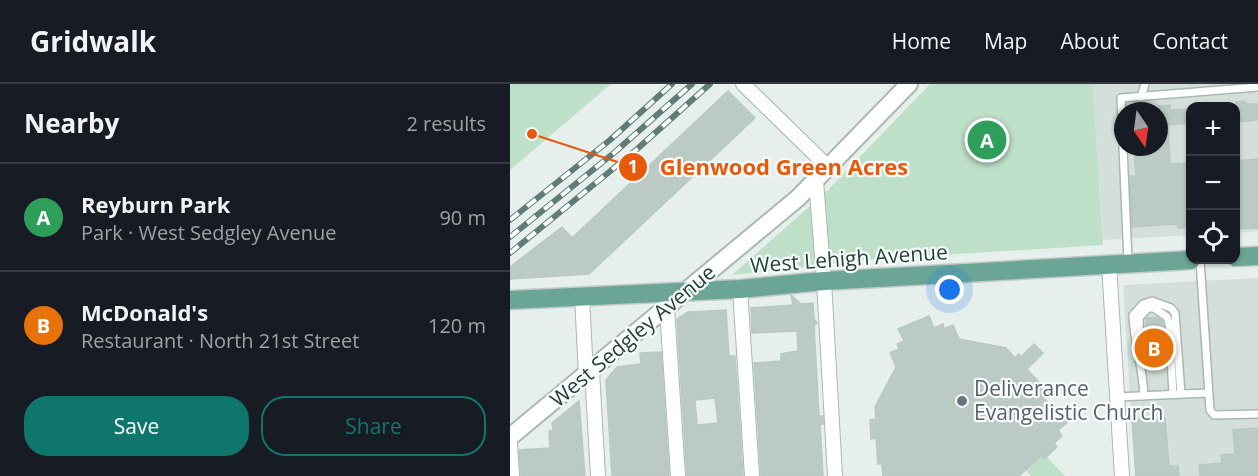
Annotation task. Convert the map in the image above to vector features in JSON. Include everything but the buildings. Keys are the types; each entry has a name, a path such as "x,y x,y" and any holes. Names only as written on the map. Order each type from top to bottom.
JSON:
{"main road":[{"path":"1240,257 1258,255"},
{"name":"West Lehigh Avenue","path":"510,300 741,289 824,281 1186,260"}],"street":[{"path":"743,84 828,167"},
{"name":"West Sedgley Avenue","path":"510,437 667,309 816,181 909,84"},
{"path":"816,181 835,476"},
{"path":"1109,264 1122,476"},
{"path":"741,289 752,476"},
{"path":"582,296 598,476"},
{"path":"667,309 678,476"},
{"path":"510,444 512,476"}],"lane":[{"path":"1141,97 1145,84"},
{"path":"1121,102 1121,98 1258,87"},
{"path":"1123,156 1128,263"},
{"path":"1200,264 1206,393 1210,410 1214,415 1258,414"},
{"path":"1144,396 1139,361 1134,347 1133,315 1143,304 1160,302 1175,313 1177,394"},
{"path":"1117,397 1206,393"}],"shaded area":[{"path":"1098,84 1258,84 1258,231 1240,233 1240,102 1186,102 1186,235 1103,240 1093,89"},
{"path":"1258,278 1258,476 1135,476 1123,285"}],"green space":[{"path":"510,84 611,84 510,170"},
{"path":"930,84 1098,84 1093,89 1103,245 877,259 732,275 828,190"},
{"path":"1042,455 1047,457 1065,476 1031,476 1021,465"}],"railway":[{"path":"510,220 610,140 672,84"},
{"path":"510,237 615,152 692,84"},
{"path":"510,253 636,150 710,84"}],"place":[{"name":"Glenwood Green Acres","path":"532,134"},
{"name":"Reyburn Park","path":"987,140"},
{"name":"McDonald's","path":"1154,348"},
{"name":"Deliverance Evangelistic Church","path":"962,401"}]}
